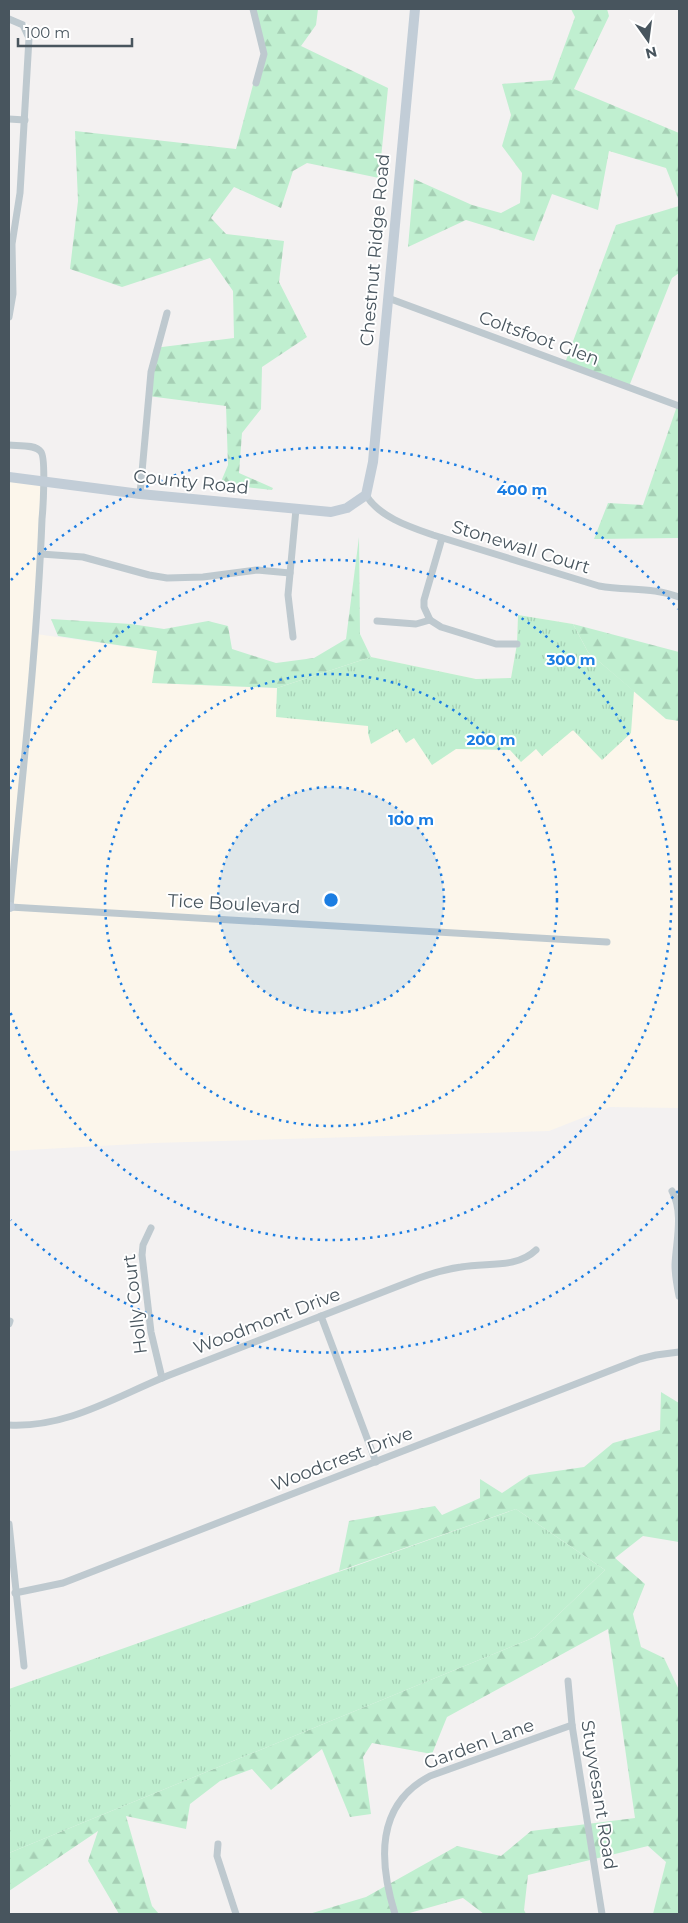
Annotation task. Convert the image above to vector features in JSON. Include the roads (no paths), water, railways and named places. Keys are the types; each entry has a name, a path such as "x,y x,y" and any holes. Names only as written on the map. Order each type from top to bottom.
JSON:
{"main road":[{"name":"Chestnut Ridge Road","path":"366,495 373,462 415,9"},
{"name":"County Road","path":"9,477 140,494 336,512 352,506 366,495"}],"street":[{"path":"253,9 264,54 256,83"},
{"path":"9,19 23,25 29,35 20,193 12,244 13,294 9,317"},
{"path":"9,119 25,120"},
{"name":"Coltsfoot Glen","path":"388,298 679,406"},
{"path":"140,494 151,372 167,312"},
{"path":"9,445 36,448 41,451 43,457 41,554 33,675 9,907"},
{"name":"Stonewall Court","path":"366,495 375,507 393,518 442,538 599,586 619,589 646,589 679,598"},
{"path":"293,637 288,603 296,509"},
{"path":"442,538 424,600 424,608 430,620 441,627 496,644 517,644"},
{"path":"41,554 83,557 132,571 167,578 203,578 257,570 290,573"},
{"path":"377,620 416,624 430,620"},
{"name":"Tice Boulevard","path":"9,907 607,942"},
{"path":"672,1191 678,1204 679,1213 675,1267 679,1296"},
{"name":"Holly Court","path":"151,1228 146,1236 142,1255 151,1332 162,1378"},
{"name":"Woodmont Drive","path":"9,1425 34,1425 73,1417 162,1378 419,1278 440,1271 489,1264 512,1263 528,1257 536,1250"},
{"path":"321,1316 376,1462"},
{"name":"Woodcrest Drive","path":"15,1593 63,1583 640,1359 679,1352"},
{"path":"9,1524 24,1666"},
{"name":"Stuyvesant Road","path":"568,1681 572,1725 602,1914"},
{"name":"Garden Lane","path":"395,1914 388,1883 386,1837 389,1821 394,1810 410,1789 430,1776 572,1725"},
{"path":"218,1844 217,1856 236,1914"}]}
